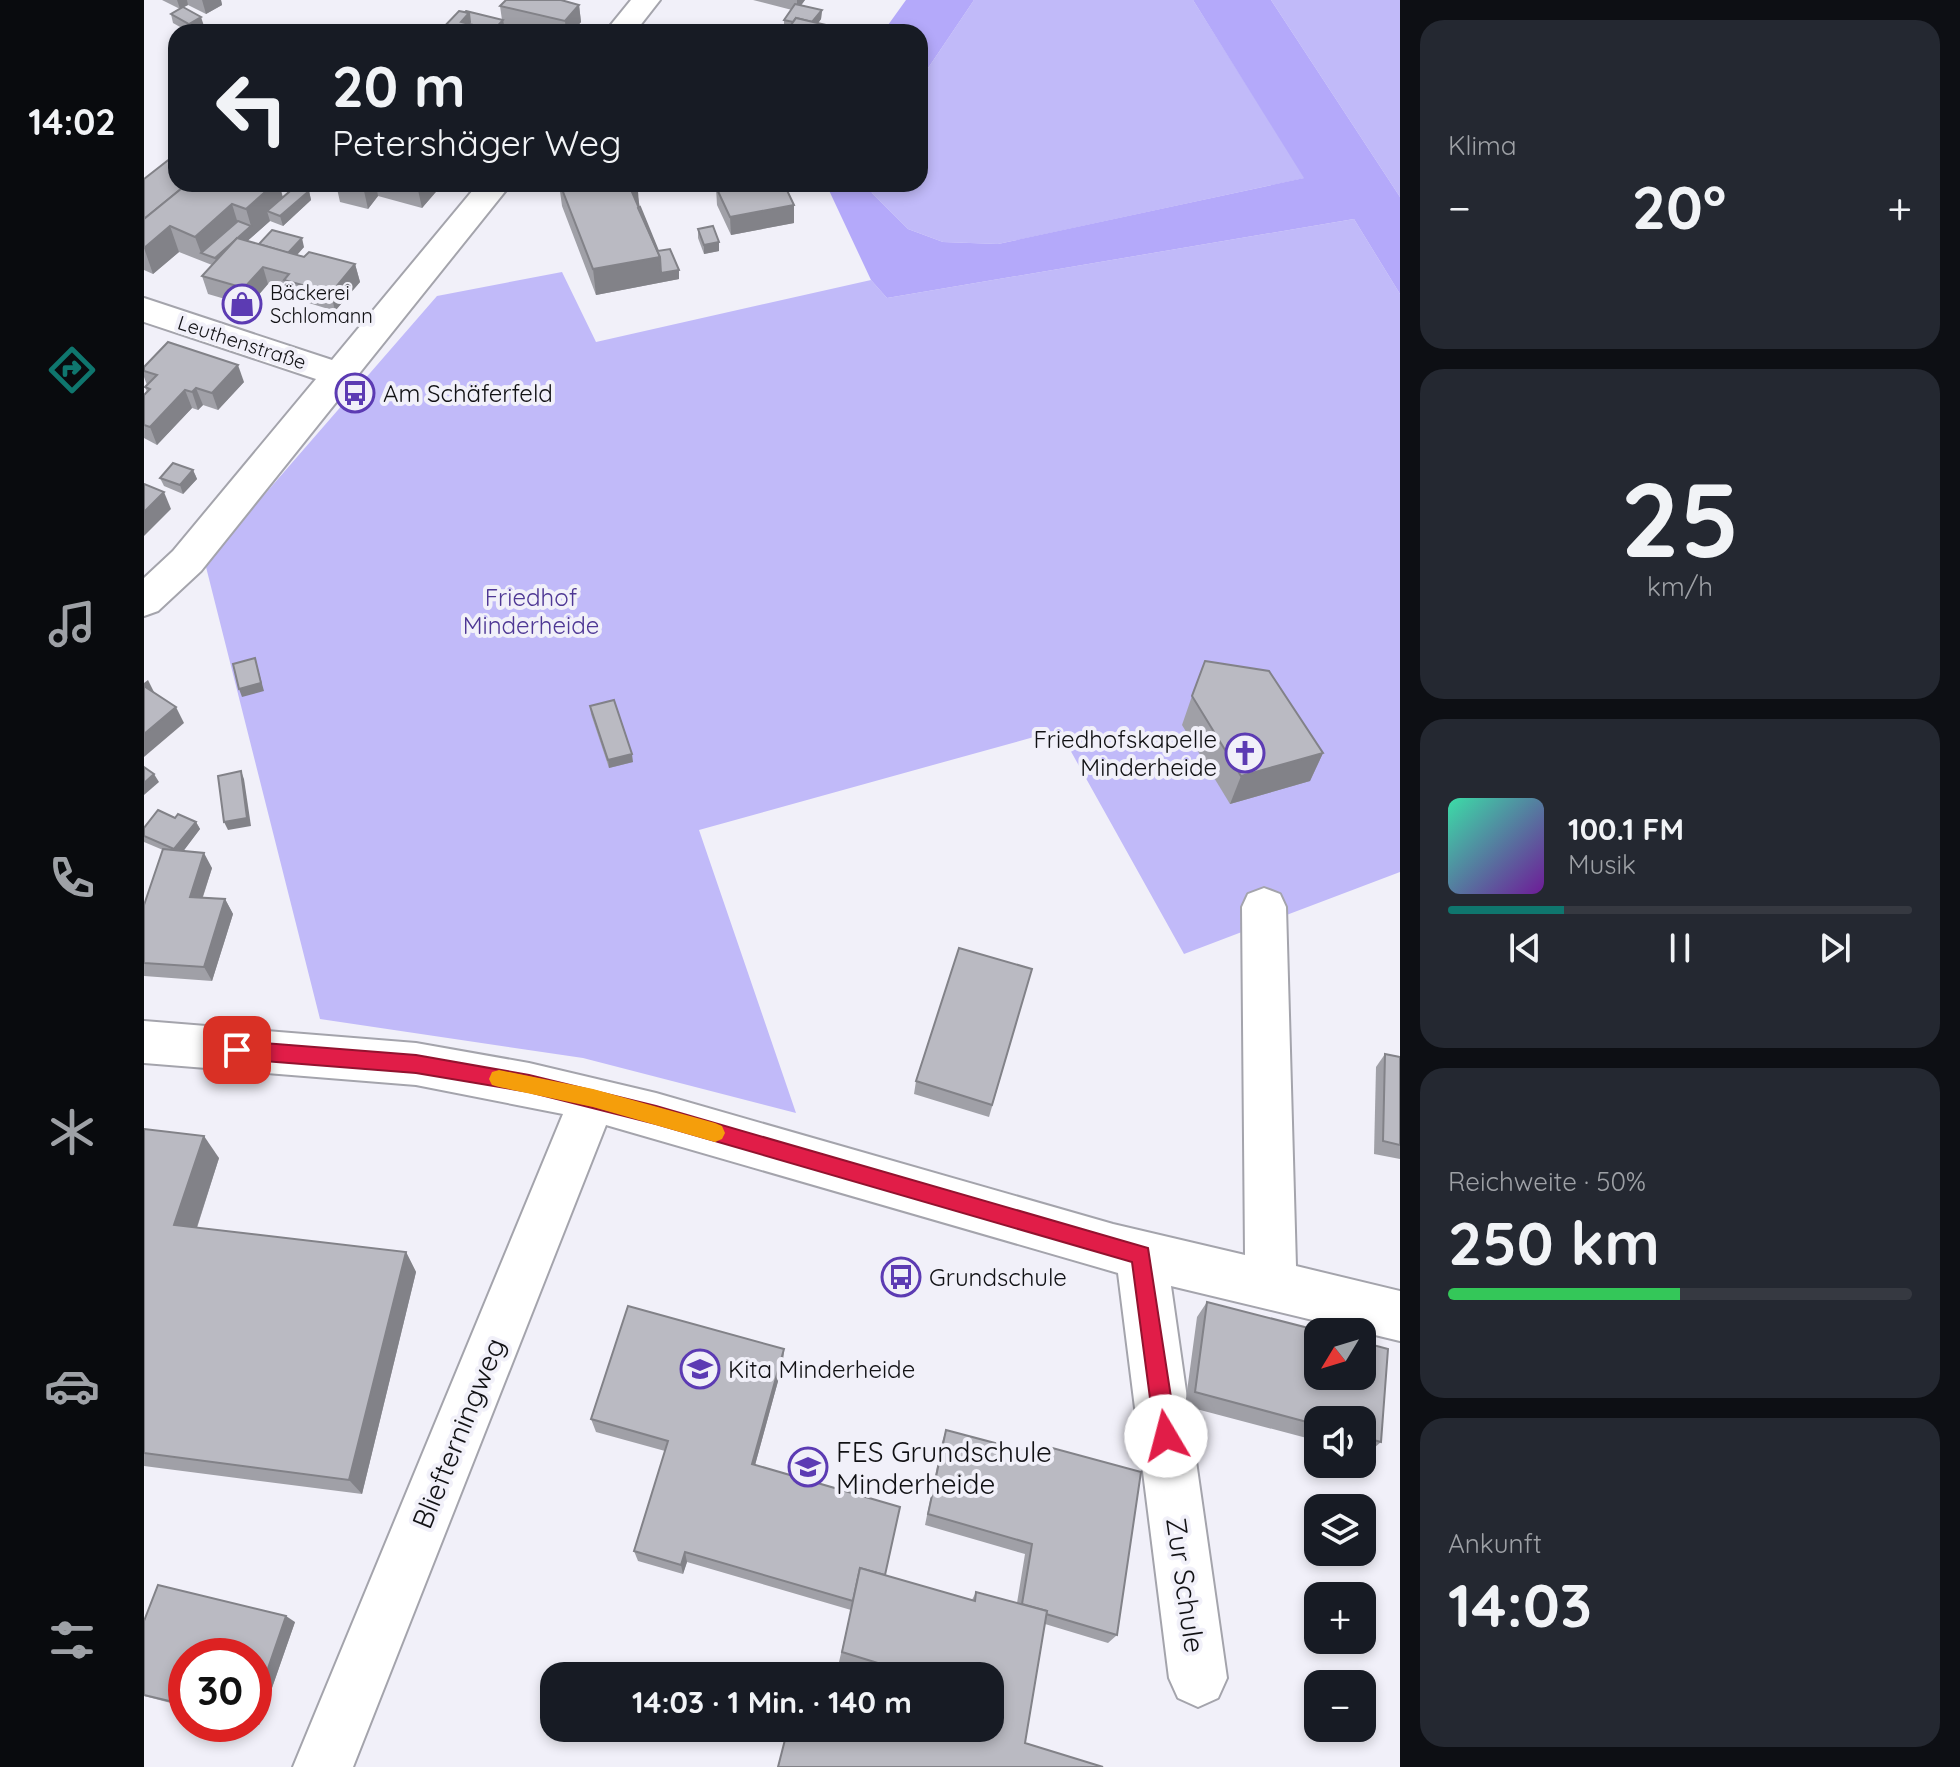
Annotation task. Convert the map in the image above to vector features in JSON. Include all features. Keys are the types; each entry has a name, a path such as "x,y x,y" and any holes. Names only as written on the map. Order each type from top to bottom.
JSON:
{"street":[{"path":"626,24 646,0"},
{"path":"144,601 187,561 488,192"},
{"name":"Leuthenstraße","path":"144,309 189,327 340,374"},
{"path":"1264,907 1271,1285"},
{"path":"144,1042 416,1064 593,1098 1141,1255 1400,1316"},
{"name":"Bliefterningweg","path":"323,1767 593,1098"},
{"name":"Zur Schule","path":"1141,1255 1198,1678"}],"green space":[{"path":"974,0 1193,0 1305,178 998,244 943,242 908,229 872,192 928,192 928,68"},
{"path":"1271,0 1400,0 1400,197"},
{"name":"Friedhof Minderheide","path":"1354,219 1400,294 1400,872 1184,954 1059,730 699,830 796,1113 583,1058 320,1019 205,563 437,296 562,272 596,342 871,280 887,298"}],"shaded area":[{"path":"906,0 974,0 928,68 928,24 889,24"},
{"path":"1193,0 1271,0 1400,197 1400,294 1354,219 887,298 871,280 830,192 872,192 908,229 943,242 998,244 1304,178"}],"building":[{"path":"506,0 561,0 579,5 565,21 500,6"},
{"path":"795,4 822,10 812,22 796,18 793,22 784,20"},
{"path":"183,7 201,17 189,24 171,14"},
{"path":"459,11 469,13 461,22 469,24 447,24"},
{"path":"465,12 503,20 499,24 469,24 469,13"},
{"path":"796,18 822,24 792,24"},
{"path":"168,160 168,192 177,192 144,219 144,179"},
{"path":"177,192 265,192 246,209 232,204 195,237 170,226 144,248 144,219"},
{"path":"289,192 308,192 280,216 267,211"},
{"path":"563,192 632,192 660,257 593,269"},
{"path":"718,192 788,192 794,205 730,217"},
{"path":"640,207 658,251 670,249 679,270 661,273 660,257"},
{"path":"238,221 251,226 215,258 201,253"},
{"path":"713,226 719,242 704,245 698,229"},
{"path":"272,230 302,238 288,253 259,244"},
{"path":"237,238 304,257 309,252 355,264 331,293 284,280 289,274 263,267 244,288 202,276"},
{"path":"168,342 238,365 212,393 196,388 192,392 185,390 150,427 144,425 144,395 150,389 145,387 157,375 144,371 144,367"},
{"path":"173,463 193,470 180,485 160,478"},
{"path":"144,484 164,492 144,512"},
{"path":"255,658 261,683 239,689 233,664"},
{"path":"1205,661 1269,671 1323,753 1241,776 1192,696"},
{"path":"144,686 176,707 144,734"},
{"path":"614,700 632,754 608,760 590,706"},
{"path":"144,767 154,774 144,783"},
{"path":"241,771 247,818 224,822 218,776"},
{"path":"158,810 175,818 178,814 196,822 174,849 144,836 144,828"},
{"path":"163,849 204,853 190,897 225,899 204,967 144,963 144,905"},
{"path":"959,948 1032,969 992,1105 916,1081"},
{"path":"1385,1054 1400,1057 1400,1145 1383,1141"},
{"path":"144,1129 204,1136 174,1225 406,1252 349,1480 144,1453"},
{"path":"1207,1302 1304,1327 1304,1390 1376,1390 1376,1346 1388,1349 1381,1442 1376,1441 1376,1406 1304,1406 1304,1421 1195,1392"},
{"path":"628,1306 784,1349 752,1464 900,1507 885,1575 860,1568 853,1601 685,1552 681,1565 634,1551 668,1441 591,1419"},
{"path":"946,1430 1044,1456 1045,1446 1141,1472 1117,1635 1022,1604 1032,1544 928,1514"},
{"path":"860,1568 975,1601 976,1592 1047,1611 1025,1743 1103,1767 778,1767 784,1742 1004,1742 1004,1662 874,1662 842,1652"},
{"path":"158,1585 286,1616 272,1657 272,1638 168,1638 168,1701 144,1695 144,1621"}],"slow traffic":[{"path":"499,1079 593,1098 715,1133"}],"place":[{"name":"Bäckerei Schlomann","path":"242,304"},
{"name":"Am Schäferfeld","path":"355,393"},
{"name":"Friedhofskapelle Minderheide","path":"1245,753"},
{"name":"Grundschule","path":"901,1277"},
{"name":"Kita Minderheide","path":"700,1369"},
{"name":"FES Grundschule Minderheide","path":"808,1467"}],"route":[{"path":"237,1050 416,1064 593,1098 1141,1255 1166,1436"}]}
